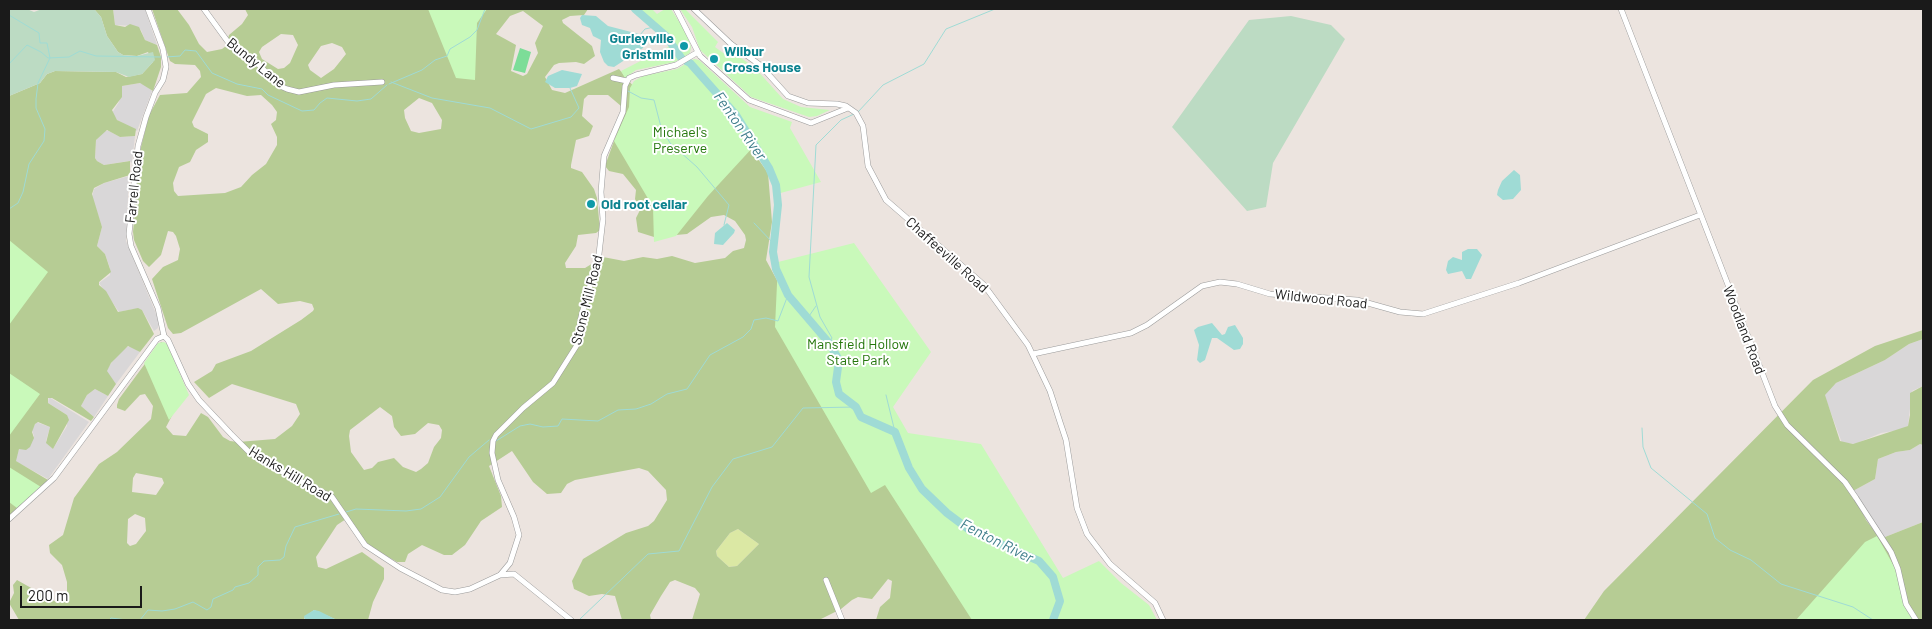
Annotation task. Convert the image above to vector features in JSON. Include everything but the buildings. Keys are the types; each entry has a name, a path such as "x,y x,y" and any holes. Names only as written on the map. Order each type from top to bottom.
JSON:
{"street":[{"name":"Farrell Road","path":"148,9 163,49 166,67 163,80 155,93 146,117 134,162 129,234 131,246 158,308 164,336"},
{"name":"Bundy Lane","path":"204,9 231,46 258,64 280,86 287,90 299,92 334,85 382,82"},
{"path":"676,9 698,52 747,99 789,116 814,122 849,108"},
{"path":"694,9 731,44 760,65 788,96 801,102 837,104 849,108"},
{"name":"Woodland Road","path":"1620,9 1775,406 1787,425 1845,482 1856,498 1891,552 1899,570 1906,604 1916,620"},
{"path":"613,78 627,81 644,71 676,65 698,52"},
{"name":"Stone Mill Road","path":"500,575 510,563 517,545 518,530 499,484 492,453 493,442 496,435 523,408 553,383 577,345 581,317 599,254 603,219 601,192 604,156 623,112 627,81"},
{"name":"Chaffeeville Road","path":"849,108 856,113 863,126 865,158 886,200 984,285 1021,334 1033,354 1050,391 1066,440 1075,496 1087,534 1110,564 1155,603 1163,620"},
{"name":"Wildwood Road","path":"1033,354 1131,333 1158,318 1202,286 1220,282 1237,284 1270,294 1356,300 1400,312 1423,314 1519,283 1700,215"},
{"path":"9,519 54,478 157,339 164,336"},
{"name":"Hanks Hill Road","path":"164,336 168,340 188,384 231,434 249,452 265,463 332,497 365,545 400,568 442,590 455,592 470,589 500,575 514,574"},
{"path":"510,563 514,574 571,620"},
{"path":"826,580 842,620"}],"shaded area":[{"path":"113,9 145,9 157,45 145,40 141,30 135,26 115,25"},
{"path":"140,83 147,85 152,91 137,131 117,120 112,113 119,102 122,86"},
{"path":"104,131 109,131 120,137 135,136 132,163 129,161 104,165 97,161 95,158 96,140"},
{"path":"129,176 126,241 159,321 158,328 154,331 142,310 133,309 119,312 99,283 110,275 110,268 105,254 97,246 102,227 92,197 94,189 104,183"},
{"path":"1923,339 1923,386 1912,391 1908,426 1900,430 1881,433 1855,444 1842,443 1825,397 1825,392 1836,383 1885,360 1909,344"},
{"path":"131,346 140,352 116,384 107,373 107,369 118,354"},
{"path":"95,389 108,396 94,417 81,406 87,395"},
{"path":"49,397 89,422 48,479 15,461 19,449 30,444 34,436 32,430 36,422 50,427 46,441 53,449 67,426 67,415 48,403"},
{"path":"1920,444 1923,445 1923,522 1885,537 1879,537 1866,520 1853,491 1875,479 1878,459 1896,452 1910,450"}],"green space":[{"path":"9,9 27,9 34,12 42,9 94,9 101,17 107,36 118,52 123,55 137,56 153,52 155,60 142,74 129,77 116,72 55,71 47,74 40,83 9,96"},
{"path":"94,9 113,9 115,25 125,27 130,24 139,27 145,40 157,45 161,57 161,67 153,91 140,83 122,86 122,97 112,110 117,120 136,129 135,136 120,137 107,130 96,140 95,158 97,161 104,165 130,161 130,175 94,188 92,194 102,227 97,246 105,254 111,272 99,282 99,285 106,291 118,312 138,308 142,310 154,334 140,352 128,346 111,363 107,371 116,384 108,396 95,389 87,395 81,406 94,417 91,421 52,398 48,398 48,403 67,415 69,420 53,449 46,443 50,427 38,422 35,424 32,432 34,438 30,447 26,450 19,449 16,461 48,480 9,516 9,96 40,83 47,74 55,71 116,72 126,77 142,74 153,62 148,52 137,56 123,55 118,52 107,36 101,17"},
{"path":"152,9 177,9 189,25 199,44 207,52 222,49 226,46 229,35 242,24 248,15 245,9 588,9 584,15 570,16 562,20 563,23 592,46 595,56 584,64 576,62 554,65 545,77 552,90 565,93 619,69 634,87 741,135 768,173 772,222 766,260 779,284 1051,620 876,620 880,607 890,598 892,581 888,579 872,599 858,597 841,609 819,620 692,620 700,594 695,588 675,580 670,582 661,596 650,615 651,620 622,620 615,596 602,594 589,596 574,589 572,581 583,559 626,533 648,526 654,521 667,500 666,490 648,471 639,468 575,480 567,484 561,493 547,494 533,482 512,451 489,466 501,496 502,507 481,521 465,545 452,555 444,555 422,545 408,554 405,562 397,562 369,546 346,519 337,525 316,557 318,567 326,569 362,552 384,568 384,579 373,602 368,620 337,620 314,610 304,618 305,620 19,620 9,603 14,593 13,585 17,580 58,603 67,599 67,582 62,565 50,553 49,545 63,535 74,498 99,464 117,452 151,419 153,406 145,394 140,395 125,411 117,408 117,405 119,399 161,342 165,344 174,412 166,427 173,435 186,436 201,413 208,417 223,437 230,441 275,439 292,426 300,414 296,404 232,384 209,398 194,382 212,371 216,364 251,351 301,320 313,311 312,304 300,301 278,304 261,289 181,333 173,334 168,328 152,279 163,267 178,260 180,249 176,236 173,232 168,231 161,255 149,267 143,261 134,240 133,232 140,151 149,115 160,95 187,93 201,77 200,71 195,65 175,64 170,61","holes":["523,11 543,26 535,43 538,53 527,74 523,76 511,71 516,45 496,34 510,16","281,34 293,35 298,45 290,63 284,68 278,69 262,59 259,52 262,47","332,43 342,47 346,54 334,69 321,78 310,70 308,65 321,46","216,88 247,96 261,95 277,112 276,120 271,124 277,137 277,145 266,164 241,187 225,193 178,196 174,191 173,183 179,167 190,162 196,150 208,142 208,134 194,127 192,122 206,94","588,95 608,95 621,106 619,127 605,166 609,171 623,174 636,190 635,199 640,210 636,218 638,232 654,237 687,234 711,217 724,215 735,221 745,235 744,248 733,251 725,258 695,263 672,256 657,259 643,257 624,261 603,257 585,268 566,268 565,263 576,246 578,235 596,233 600,230 597,198 594,189 582,172 571,168 576,140 589,136 593,126 582,116 584,99","419,98 432,103 442,120 441,129 419,133 411,131 405,118 404,110","380,407 392,416 394,427 401,436 415,434 428,423 439,425 442,430 441,438 434,447 428,463 416,472 403,467 394,458 378,462 372,468 364,470 351,452 350,430","136,473 162,478 164,483 156,495 132,492 133,478","135,514 145,518 146,531 136,544 130,546 127,543 128,519","738,529 759,544 737,566 729,567 717,556 716,551 730,533"]},
{"path":"428,9 487,9 477,23 475,80 456,78"},
{"path":"631,9 652,9 657,14 665,9 671,9 687,34 691,47 690,53 675,62 636,70 625,78 621,71 670,46 661,29 649,19"},
{"path":"680,9 685,9 718,42 715,47 726,55 730,50 755,68 783,99 801,107 830,110 817,116 809,117 751,97 700,50 692,27"},
{"path":"1291,16 1331,25 1345,39 1273,163 1266,207 1247,211 1172,127 1249,20"},
{"path":"520,48 531,52 525,73 513,70"},
{"name":"Michael's Preserve","path":"694,59 699,60 750,107 792,122 790,128 821,182 777,194 770,170 755,145 708,196 676,236 654,242 653,207 614,141 629,107 630,88 634,81 643,76 677,69"},
{"path":"9,240 48,272 9,325"},
{"name":"Mansfield Hollow State Park","path":"854,243 931,352 893,407 908,433 981,444 1063,578 1099,561 1121,583 1149,605 1157,620 972,620 885,485 871,493 775,327 778,262"},
{"path":"1923,330 1923,339 1909,344 1885,360 1836,383 1825,395 1840,441 1853,444 1908,426 1910,393 1923,386 1923,445 1920,444 1910,450 1896,452 1878,459 1875,479 1853,491 1866,520 1879,537 1885,537 1923,522 1923,620 1584,620 1604,591 1813,380 1875,346"},
{"path":"164,342 167,344 189,395 169,420 144,363 158,343"},
{"path":"9,373 40,394 9,436"},
{"path":"9,467 41,487 17,508 9,502"},
{"path":"738,529 759,544 737,566 729,567 717,556 716,551 730,533"},
{"path":"1877,536 1895,568 1913,620 1796,620 1865,542"}],"water":[{"path":"582,15 596,16 608,26 639,34 644,44 643,48 614,67 608,66 600,52 601,40 593,36 590,28 582,25 580,18"},
{"path":"562,70 582,74 577,86 555,88 545,82 548,76"},
{"path":"1514,170 1520,175 1521,190 1513,199 1503,200 1497,195 1498,190 1502,181"},
{"path":"727,223 735,230 734,233 723,245 714,244 715,233"},
{"path":"1468,249 1477,249 1482,255 1471,279 1466,279 1462,271 1448,274 1446,270 1448,261 1453,257 1462,260 1462,252"},
{"path":"1212,323 1222,335 1225,334 1228,327 1235,325 1243,338 1243,344 1240,349 1234,350 1217,338 1212,338 1205,360 1200,363 1197,360 1199,345 1194,330"},
{"path":"314,610 337,620 305,620 304,616"}],"waterway":[{"path":"389,84 422,70 435,60 447,56 450,49 470,37 477,30 485,9"},
{"name":"Fenton River","path":"635,9 666,36 682,59 690,63 736,115 769,168 776,185 778,205 773,252 776,269 788,295 829,343 839,360 836,382 839,394 856,407 861,417 895,432 909,468 922,489 947,513 971,531 1039,561 1053,577 1060,601 1053,620"},
{"path":"858,112 883,85 924,64 946,29 995,9"},
{"path":"9,15 39,33 40,43 47,43 50,58 38,83 36,99 36,108 45,129 44,141 29,164 23,192 18,203 9,209"},
{"path":"640,35 645,29 654,27"},
{"path":"9,64 27,45 48,58 69,57 80,51 96,56 161,57"},
{"path":"166,57 180,56 185,50 196,51 212,73 237,84 262,89 268,95 302,111 314,110 327,98 357,101 371,99 387,85"},
{"path":"391,82 432,98 490,108 531,129 571,117 579,108 570,88"},
{"path":"628,91 641,98 654,100 661,127 670,143 697,167 729,205 724,225"},
{"path":"829,343 832,338 820,317 809,277 816,145 841,120 854,114"},
{"path":"754,223 773,243"},
{"path":"496,441 520,426 530,424 543,427 558,426 562,419 598,421 618,410 636,409 651,404 667,394 687,389 710,355 743,337 751,329 754,320 766,318 778,321 788,295"},
{"path":"807,319 816,306"},
{"path":"886,395 895,432"},
{"path":"579,620 648,554 679,551 712,487 733,459 772,447 803,408 856,407"},
{"path":"1642,428 1643,447 1651,468 1707,514 1715,538 1730,550 1751,560 1781,584 1853,607 1873,620"},
{"path":"346,512 356,509 406,511 421,509 440,497 469,457 489,440"},
{"path":"140,620 148,610 162,611 175,609 193,602 207,610 211,607 213,599 233,590 235,587 249,583 258,575 258,567 264,561 280,560 284,557 286,546 295,527 339,514"},
{"path":"109,620 111,618 127,620"}],"place":[{"name":"Gurleyville Gristmill","path":"684,46"},
{"name":"Wilbur Cross House","path":"714,59"},
{"name":"Old root cellar","path":"591,204"}]}
